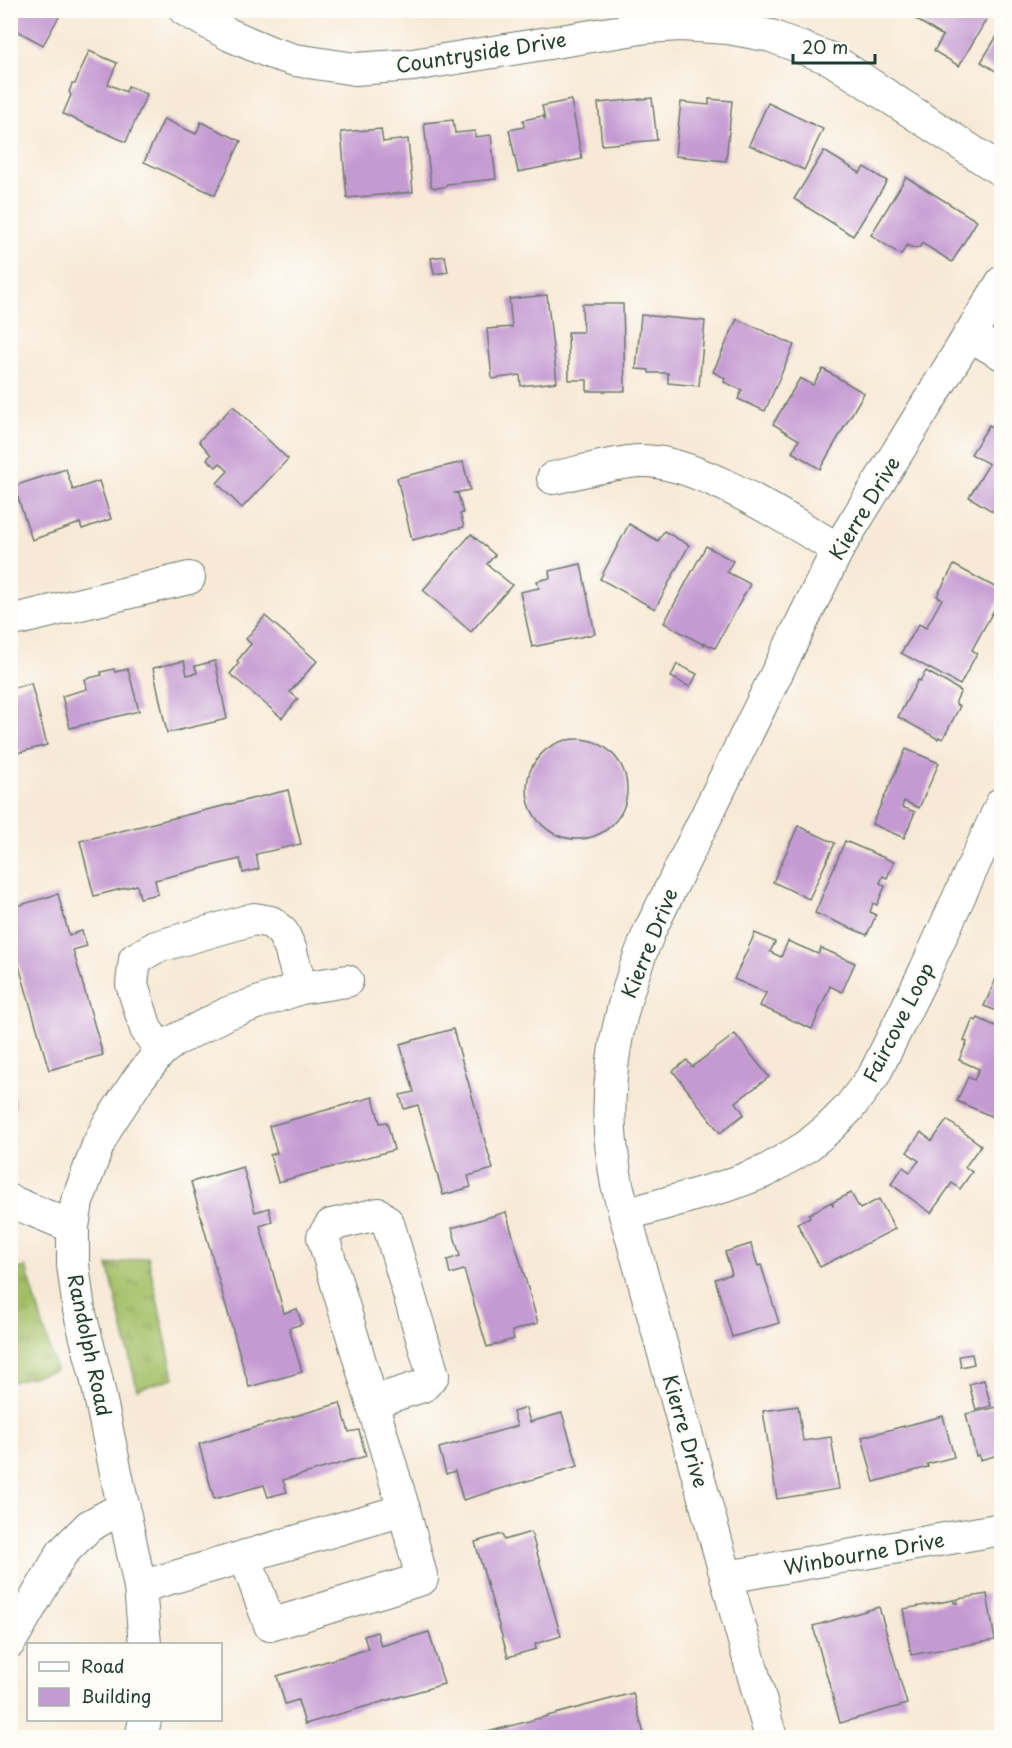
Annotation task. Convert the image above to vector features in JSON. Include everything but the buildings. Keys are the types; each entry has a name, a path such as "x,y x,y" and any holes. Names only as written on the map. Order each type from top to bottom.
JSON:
{"street":[{"name":"Countryside Drive","path":"185,10 230,35 272,53 295,60 355,69 413,65 647,27 681,25 728,28 771,36 831,59 1002,171"},
{"name":"Kierre Drive","path":"771,1737 617,1185 610,1131 610,1089 614,1050 621,1011 637,961 655,920 838,549 1002,282"},
{"path":"969,335 1002,354"},
{"path":"553,478 614,464 640,461 665,464 719,482 838,549"},
{"path":"10,621 189,578"},
{"name":"Faircove Loop","path":"625,1215 729,1185 766,1171 806,1147 849,1108 874,1075 925,971 1002,803"},
{"path":"161,1051 146,1029 132,984 135,959 156,947 254,919 271,922 283,933 290,948 301,988"},
{"name":"Randolph Road","path":"145,1643 140,1587 96,1377 79,1310 73,1265 73,1227 85,1179 108,1125 139,1078 161,1051 174,1041 228,1012 301,988 347,981"},
{"path":"10,1201 73,1227"},
{"path":"245,1556 270,1625 422,1579 404,1510 323,1237 331,1225 378,1214 388,1223 433,1375 423,1386 372,1402"},
{"path":"10,1642 62,1553 89,1526 123,1507"},
{"path":"140,1587 404,1510"},
{"name":"Winbourne Drive","path":"727,1577 1002,1529"},
{"path":"141,1737 145,1721"}],"green space":[{"path":"148,1257 174,1378 137,1389 108,1265"},
{"path":"26,1267 56,1370 11,1382 11,1271"}]}
